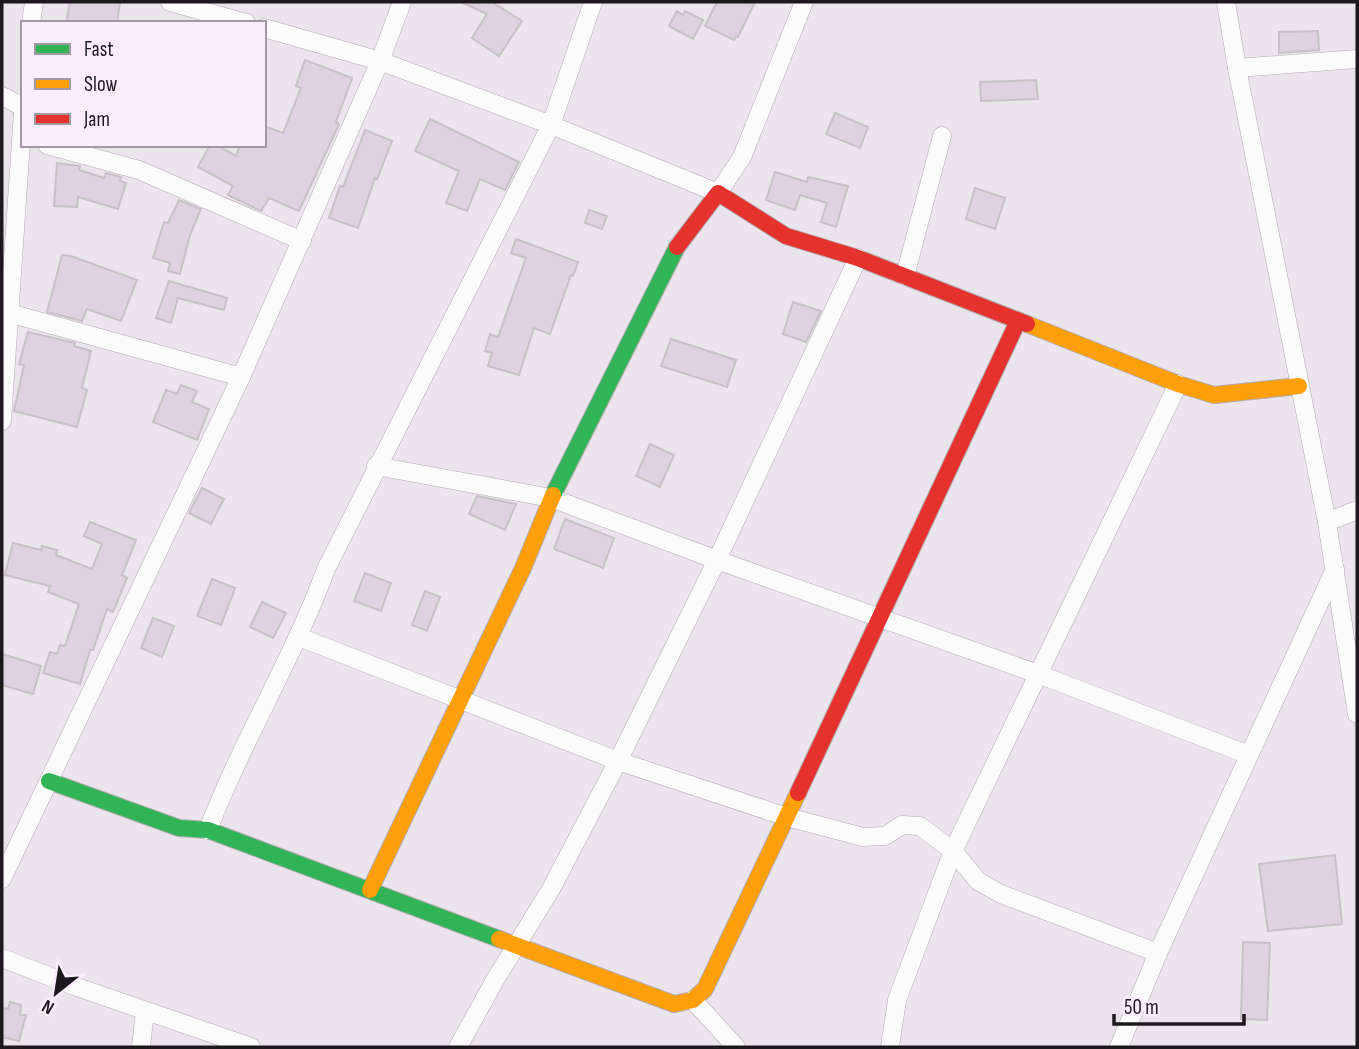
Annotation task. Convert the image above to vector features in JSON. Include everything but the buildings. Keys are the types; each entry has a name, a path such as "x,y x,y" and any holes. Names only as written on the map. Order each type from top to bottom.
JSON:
{"street":[{"path":"32,21 34,2"},
{"path":"170,2 194,5 240,21"},
{"path":"2,879 241,377 380,61 402,2"},
{"path":"208,830 225,786 299,637 326,569 376,466 500,229 551,125 593,2"},
{"path":"370,890 523,568 551,498 681,239 718,193 742,157 804,2"},
{"path":"1226,2 1327,522 1357,714"},
{"path":"266,29 380,61 551,125 718,193 786,236 858,258 1178,384 1214,395 1299,386"},
{"path":"1237,68 1357,59"},
{"path":"2,96 21,109"},
{"path":"905,276 942,136"},
{"path":"2,421 21,147"},
{"path":"54,147 139,170 302,241"},
{"path":"458,1047 463,1034 551,888 618,761 717,561 858,258"},
{"path":"9,313 241,377"},
{"path":"49,780 179,828 208,830 674,1004 693,1000 705,989 788,817 1017,321"},
{"path":"890,1047 897,1000 953,851 1178,384"},
{"path":"376,466 551,498 717,561 1038,674 1249,755"},
{"path":"1327,522 1357,510"},
{"path":"1119,1047 1158,953 1335,569"},
{"path":"299,637 618,761 788,817 863,836 885,836 902,825 920,826 953,851 978,881 1001,894 1158,953"},
{"path":"2,958 251,1047"},
{"path":"693,1000 736,1047"},
{"path":"141,1047 145,1011"}],"traffic: fast":[{"path":"553,495 677,247"},
{"path":"49,781 179,828 208,830 499,939"}],"traffic: slow":[{"path":"1027,324 1178,384 1214,395 1299,386"},
{"path":"370,890 523,568 553,495"},
{"path":"499,939 674,1004 693,1000 705,989 798,793"}],"traffic: jam":[{"path":"677,247 718,193 786,236 858,258 1027,324"},
{"path":"798,793 1018,321"}]}
